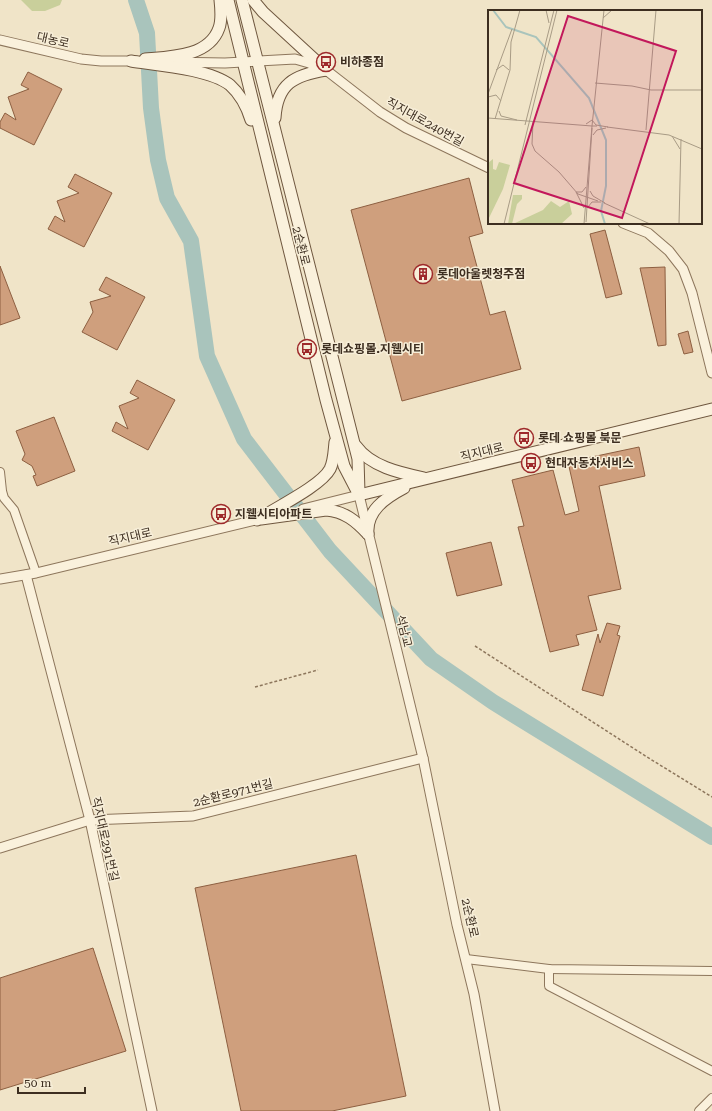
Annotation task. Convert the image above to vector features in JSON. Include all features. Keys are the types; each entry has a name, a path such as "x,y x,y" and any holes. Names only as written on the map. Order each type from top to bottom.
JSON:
{"main road":[{"path":"190,62 200,49 208,45 219,28 221,18 220,0"},
{"name":"2순환로","path":"228,0 269,172 335,433 344,466 359,495"},
{"name":"2순환로","path":"242,0 358,459 359,495"},
{"path":"253,0 268,17 326,70"},
{"path":"131,61 190,62"},
{"path":"131,61 190,62 222,80 236,92 250,115 269,172"},
{"path":"274,130 276,104 280,93 288,83 297,77 326,70"},
{"name":"직지대로","path":"359,495 712,409"},
{"path":"263,519 280,505 320,481 330,469 334,454 335,433"},
{"path":"354,444 365,457 377,463 404,474 426,479"},
{"path":"368,535 369,517 378,506 398,491 426,479"},
{"path":"263,519 327,506 344,514 359,525 368,535"}],"street":[{"name":"대농로","path":"0,40 81,59 131,61"},
{"path":"295,59 310,55"},
{"name":"직지대로240번길","path":"190,62 243,62 295,59 326,70 380,112 406,128 488,168"},
{"path":"626,224 648,233 669,251 683,269 692,293 712,372"},
{"path":"0,472 4,498 14,510 36,573"},
{"name":"직지대로","path":"327,506 359,495"},
{"name":"2순환로","path":"359,495 368,535"},
{"name":"직지대로","path":"0,580 36,573 263,519"},
{"name":"석남교","path":"368,535 417,732"},
{"name":"직지대로291번길","path":"26,575 90,820 152,1111"},
{"name":"2순환로","path":"417,732 474,994 495,1111"},
{"name":"2순환로971번길","path":"0,848 90,820 193,816 423,758"},
{"path":"466,960 549,969 712,971"},
{"path":"549,969 549,986 712,1071"},
{"path":"699,1111 712,1098"}],"path":[{"path":"475,646 712,797"},
{"path":"255,687 318,670"}],"green space":[{"path":"21,0 62,0 60,5 45,11 32,11"}],"building":[{"path":"28,72 62,89 34,145 0,128 0,122 5,113 16,120 8,97 29,89 21,85"},
{"path":"75,174 112,193 84,247 48,229 55,216 65,222 57,201 79,193 68,187"},
{"name":"롯데아울렛청주점","path":"469,178 483,233 469,237 490,315 505,311 521,369 402,401 351,210"},
{"path":"605,230 622,294 606,298 590,234"},
{"path":"0,266 20,318 0,325"},
{"path":"665,267 666,345 658,346 640,268"},
{"path":"106,277 145,297 117,350 82,332 93,312 90,302 111,296 99,290"},
{"path":"688,331 693,352 684,354 678,334"},
{"path":"137,380 175,400 148,450 112,431 116,422 128,429 119,406 139,398 130,393"},
{"path":"54,417 75,471 37,486 33,476 36,475 32,466 22,460 25,454 16,431"},
{"path":"639,447 645,476 599,486 621,589 588,596 597,630 576,635 579,645 550,652 518,527 524,526 512,480 553,470 565,515 579,511 568,462"},
{"path":"491,542 502,585 457,596 446,553"},
{"path":"607,623 620,626 617,635 620,636 603,696 582,690 598,634 600,643"},
{"path":"356,855 406,1096 332,1111 241,1111 195,888"},
{"path":"93,948 126,1051 0,1090 0,978"}],"waterway":[{"path":"136,0 147,33 151,108 158,160 167,198 191,241 207,356 244,439 330,551 431,659 493,702 712,837"}],"place":[{"name":"비하종점","path":"326,62"},
{"name":"롯데아울렛청주점","path":"423,274"},
{"name":"롯데쇼핑몰.지웰시티","path":"307,349"},
{"name":"롯데 쇼핑몰 북문","path":"524,438"},
{"name":"현대자동차서비스","path":"531,463"},
{"name":"지웰시티아파트","path":"221,514"}]}
